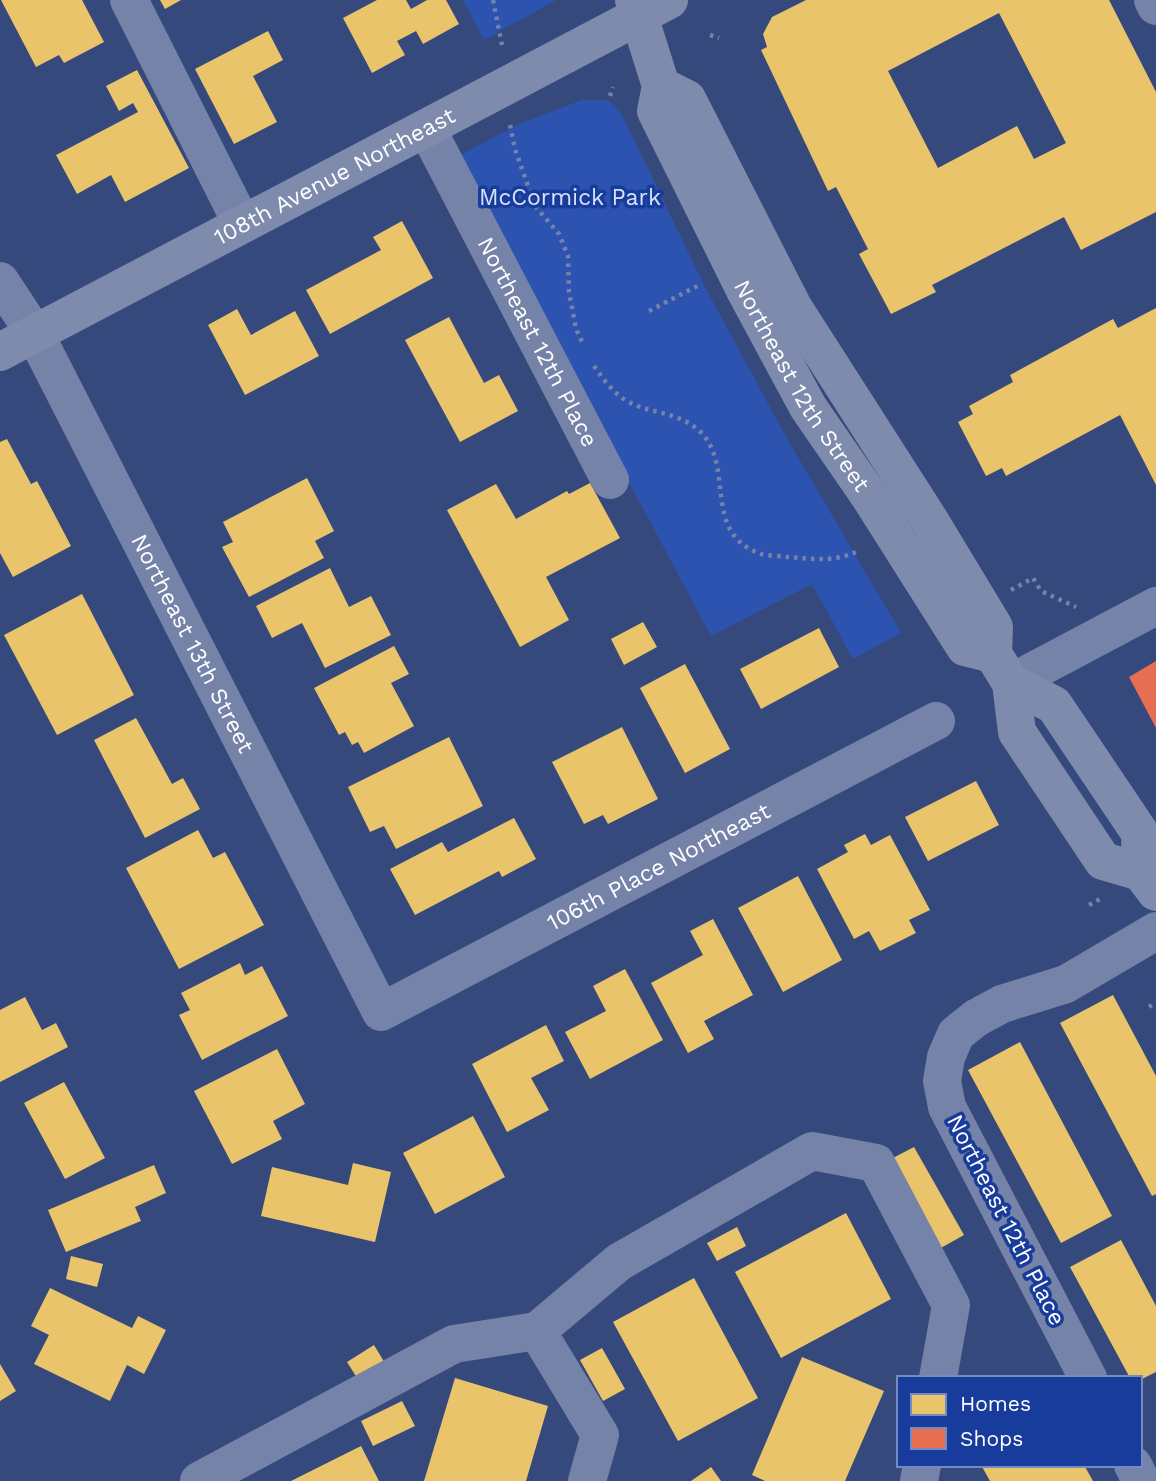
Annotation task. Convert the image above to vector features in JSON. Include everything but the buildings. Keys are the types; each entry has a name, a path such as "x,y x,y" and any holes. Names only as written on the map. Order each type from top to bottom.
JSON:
{"main road":[{"name":"108th Avenue Northeast","path":"0,352 427,129 648,5"},
{"name":"Northeast 12th Street","path":"648,5 661,86 656,111 746,292 808,407 870,497 965,647 1002,668"},
{"path":"1002,668 1017,733 1103,861 1149,882"}],"street":[{"path":"129,0 242,224"},
{"path":"1153,0 1156,6"},
{"name":"Northeast 12th Place","path":"427,129 610,480"},
{"name":"Northeast 13th Street","path":"0,281 35,334 381,1012"},
{"path":"1002,668 1156,606"},
{"name":"106th Place Northeast","path":"381,1012 936,721"},
{"name":"Northeast 12th Place","path":"1087,1376 947,1107 942,1081 946,1057 956,1034 976,1018 1002,1004 1066,984 1156,932"},
{"path":"199,1481 454,1344 537,1331 619,1262 812,1151 876,1163 951,1305 938,1376"},
{"path":"537,1331 600,1435 587,1481"}],"path":[{"path":"493,0 502,44"},
{"path":"710,35 719,38"},
{"path":"610,96 613,87"},
{"path":"510,125 515,149 535,206 559,234 568,256 569,292 576,329 587,352"},
{"path":"649,310 706,281"},
{"path":"592,363 609,387 628,402 677,416 698,430 711,446 718,465 719,496 726,521 736,540 762,554 814,560 841,559 856,552"},
{"path":"1010,591 1033,578 1041,591 1081,609"},
{"path":"1090,905 1100,899"},
{"path":"1149,1007 1156,1002"}],"green space":[{"path":"463,0 556,0 484,40"},
{"name":"McCormick Park","path":"582,100 607,100 620,111 705,287 785,435 901,633 853,659 812,584 711,636 456,157 522,123"}]}
